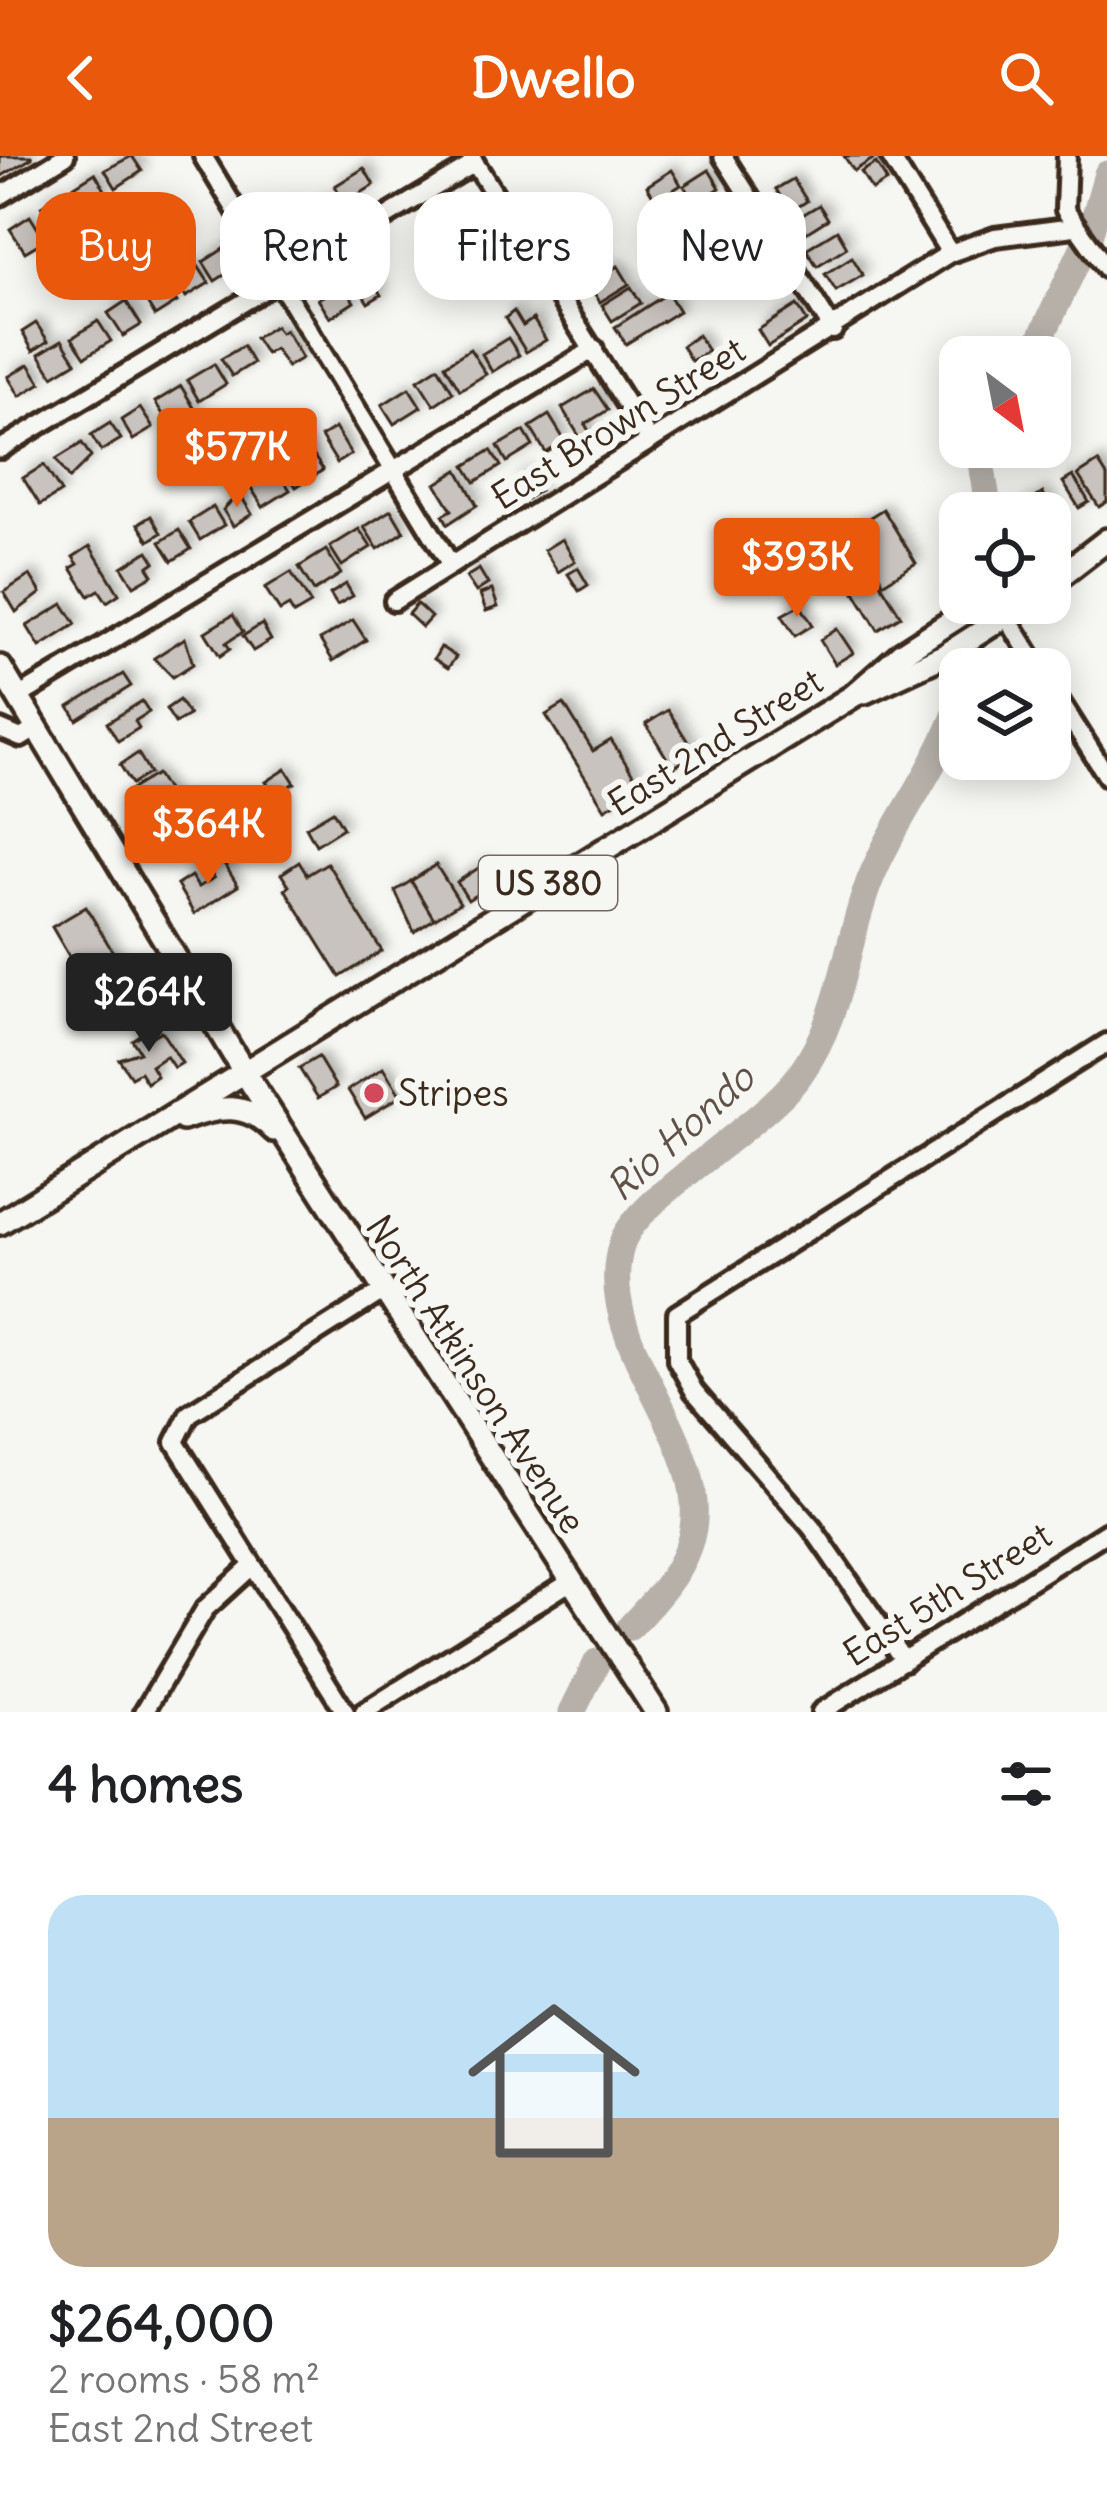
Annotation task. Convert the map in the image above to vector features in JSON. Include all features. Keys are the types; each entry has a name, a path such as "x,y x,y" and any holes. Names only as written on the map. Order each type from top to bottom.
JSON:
{"main road":[{"path":"1071,557 1101,544"},
{"path":"1071,568 1101,544"},
{"name":"East 2nd Street","path":"0,1223 853,696 902,653 947,624"},
{"name":"East 2nd Street","path":"853,696 913,673 982,624"},
{"name":"North Atkinson Avenue","path":"0,668 243,1070 656,1712"},
{"path":"137,1137 231,1107 263,1119 296,1153"}],"street":[{"path":"0,196 65,156"},
{"path":"203,156 225,192"},
{"path":"723,156 833,330"},
{"path":"890,156 950,254"},
{"path":"1067,156 1064,200 1076,228 1103,259"},
{"path":"390,212 473,159 650,441"},
{"name":"East Brown Street","path":"394,601 950,254 995,237 1076,228"},
{"path":"0,449 250,300"},
{"path":"291,300 451,565"},
{"path":"18,697 593,349"},
{"path":"1071,719 1107,776"},
{"path":"0,729 21,738 37,728"},
{"path":"904,1661 812,1528 694,1391 677,1360 677,1315 1107,1043"},
{"path":"345,1712 175,1442 189,1414 383,1291"},
{"name":"East 5th Street","path":"821,1712 1107,1532"},
{"path":"144,1712 205,1609 250,1567"},
{"path":"364,1712 570,1582"}],"building":[{"path":"0,156 31,156 32,158 0,177"},
{"path":"132,156 142,171 116,188 105,170"},
{"path":"844,156 876,156 876,157 854,171"},
{"path":"876,163 887,181 872,190 861,172"},
{"path":"364,168 374,185 363,192 339,192 335,186"},
{"path":"672,170 681,185 670,192 651,192 647,186"},
{"path":"709,170 720,188 688,192 684,186"},
{"path":"95,173 106,192 76,192 73,187"},
{"path":"793,179 801,192 778,192"},
{"path":"819,205 828,219 806,233 806,213"},
{"path":"30,216 36,226 36,245 25,252 10,229"},
{"path":"837,230 847,247 817,266 806,249"},
{"path":"220,251 220,278 215,281 203,262"},
{"path":"852,257 863,275 836,291 825,274"},
{"path":"198,266 209,283 196,291 196,267"},
{"path":"618,266 629,284 613,294 613,269"},
{"path":"631,287 641,303 612,321 602,305"},
{"path":"145,300 176,300 177,302 155,316"},
{"path":"319,300 353,300 354,302 330,318"},
{"path":"657,300 672,300 679,311 626,344 615,327"},
{"path":"126,301 141,325 123,336 108,313"},
{"path":"797,305 807,321 768,346 758,330"},
{"path":"514,311 523,326 533,319 546,340 526,352 505,318"},
{"path":"98,321 111,341 85,357 72,338"},
{"path":"36,323 48,341 33,351 22,332"},
{"path":"275,326 280,333 285,330 302,358 287,367 275,349 266,354 255,338"},
{"path":"698,335 708,351 691,361 682,346"},
{"path":"508,338 519,355 492,372 482,354"},
{"path":"62,340 76,362 53,376 39,354"},
{"path":"243,346 253,363 232,376 221,359"},
{"path":"470,349 486,374 460,390 445,365"},
{"path":"29,364 41,383 20,396 8,377"},
{"path":"214,364 226,384 199,401 187,380"},
{"path":"438,367 453,392 434,405 418,380"},
{"path":"181,386 197,413 168,422 155,402"},
{"path":"409,388 421,407 394,424 382,405"},
{"path":"594,389 608,410 585,424 593,438 584,444 562,408"},
{"path":"140,408 153,428 133,440 121,420"},
{"path":"549,415 565,441 546,453 530,427"},
{"path":"110,423 121,439 101,451 91,435"},
{"path":"335,428 351,454 337,463 321,437"},
{"path":"524,431 533,446 507,462 498,446"},
{"path":"82,443 91,457 69,479 56,459"},
{"path":"308,447 323,470 296,487 277,456 290,448 295,455"},
{"path":"491,450 501,466 475,482 465,466"},
{"path":"268,456 290,490 263,507 241,472"},
{"path":"1098,462 1107,476 1107,502 1099,507 1078,475"},
{"path":"44,465 61,492 40,505 23,478"},
{"path":"458,470 477,505 448,524 443,515 452,510 436,484"},
{"path":"528,473 540,490 527,499 515,482"},
{"path":"1073,476 1089,502 1079,508 1063,482"},
{"path":"239,493 252,514 233,526 223,510"},
{"path":"213,507 224,525 200,540 189,522"},
{"path":"883,509 916,563 884,583 851,529"},
{"path":"391,510 404,532 378,549 364,527"},
{"path":"151,516 161,533 149,541 138,524"},
{"path":"359,529 371,547 342,566 330,547"},
{"path":"179,530 191,549 172,561 160,542"},
{"path":"562,539 575,561 558,572 544,550"},
{"path":"90,546 119,594 107,602 99,590 89,596 71,568 78,564 73,557"},
{"path":"326,550 341,574 314,591 299,567"},
{"path":"148,551 155,562 148,567 153,575 134,586 122,567"},
{"path":"578,568 588,585 579,591 568,574"},
{"path":"479,569 488,584 476,592 466,577"},
{"path":"291,572 311,604 294,614 289,606 280,611 265,588"},
{"path":"874,573 901,616 878,630 852,587"},
{"path":"30,575 41,593 16,612 4,592"},
{"path":"346,584 353,596 337,605 330,594"},
{"path":"492,590 498,607 486,611 480,594"},
{"path":"63,604 76,624 40,647 27,626"},
{"path":"417,604 431,617 422,627 408,614"},
{"path":"800,605 813,625 795,636 782,615"},
{"path":"233,615 243,632 226,643 230,649 220,656 205,632"},
{"path":"353,620 366,640 333,661 320,640"},
{"path":"262,624 271,640 253,651 243,636"},
{"path":"837,629 853,653 835,664 820,640"},
{"path":"185,638 193,664 173,677 154,658"},
{"path":"441,647 456,657 448,668 434,659"},
{"path":"123,674 131,686 77,720 69,707"},
{"path":"179,700 189,715 175,723 166,709"},
{"path":"142,701 149,712 135,721 139,728 118,741 107,723"},
{"path":"564,704 593,751 611,740 641,787 605,809 546,715"},
{"path":"668,710 695,753 673,768 646,724"},
{"path":"138,753 150,773 132,784 120,765"},
{"path":"286,769 295,783 274,795 266,782"},
{"path":"157,774 170,795 152,807 132,789"},
{"path":"198,801 210,820 180,839 168,819"},
{"path":"333,811 343,828 316,845 306,827"},
{"path":"220,857 238,886 194,914 177,885 191,876 198,887 214,878 206,865"},
{"path":"299,862 307,875 327,863 382,951 340,977 285,889 289,886 281,874"},
{"path":"436,865 460,903 434,919 411,881"},
{"path":"483,865 494,883 468,900 457,882"},
{"path":"411,881 434,919 414,932 395,891"},
{"path":"86,907 122,967 87,987 52,927"},
{"path":"147,1030 151,1037 161,1031 182,1063 174,1068 166,1056 151,1066 157,1076 147,1083 140,1072 131,1077 119,1059 140,1052 132,1040"},
{"path":"318,1057 336,1087 318,1098 299,1068"},
{"name":"Stripes","path":"383,1068 401,1096 365,1118 348,1090"}],"waterway":[{"name":"Rio Hondo","path":"1042,336 1090,233 1107,174"},
{"name":"Rio Hondo","path":"982,468 986,492"},
{"name":"Rio Hondo","path":"630,1627 677,1569 688,1547 694,1510 689,1473 623,1320 617,1282 622,1243 650,1206 781,1096 814,1053 834,1005 870,880 939,751"},
{"name":"Rio Hondo","path":"572,1712 597,1662"}],"place":[{"name":"Stripes","path":"374,1093"}]}
